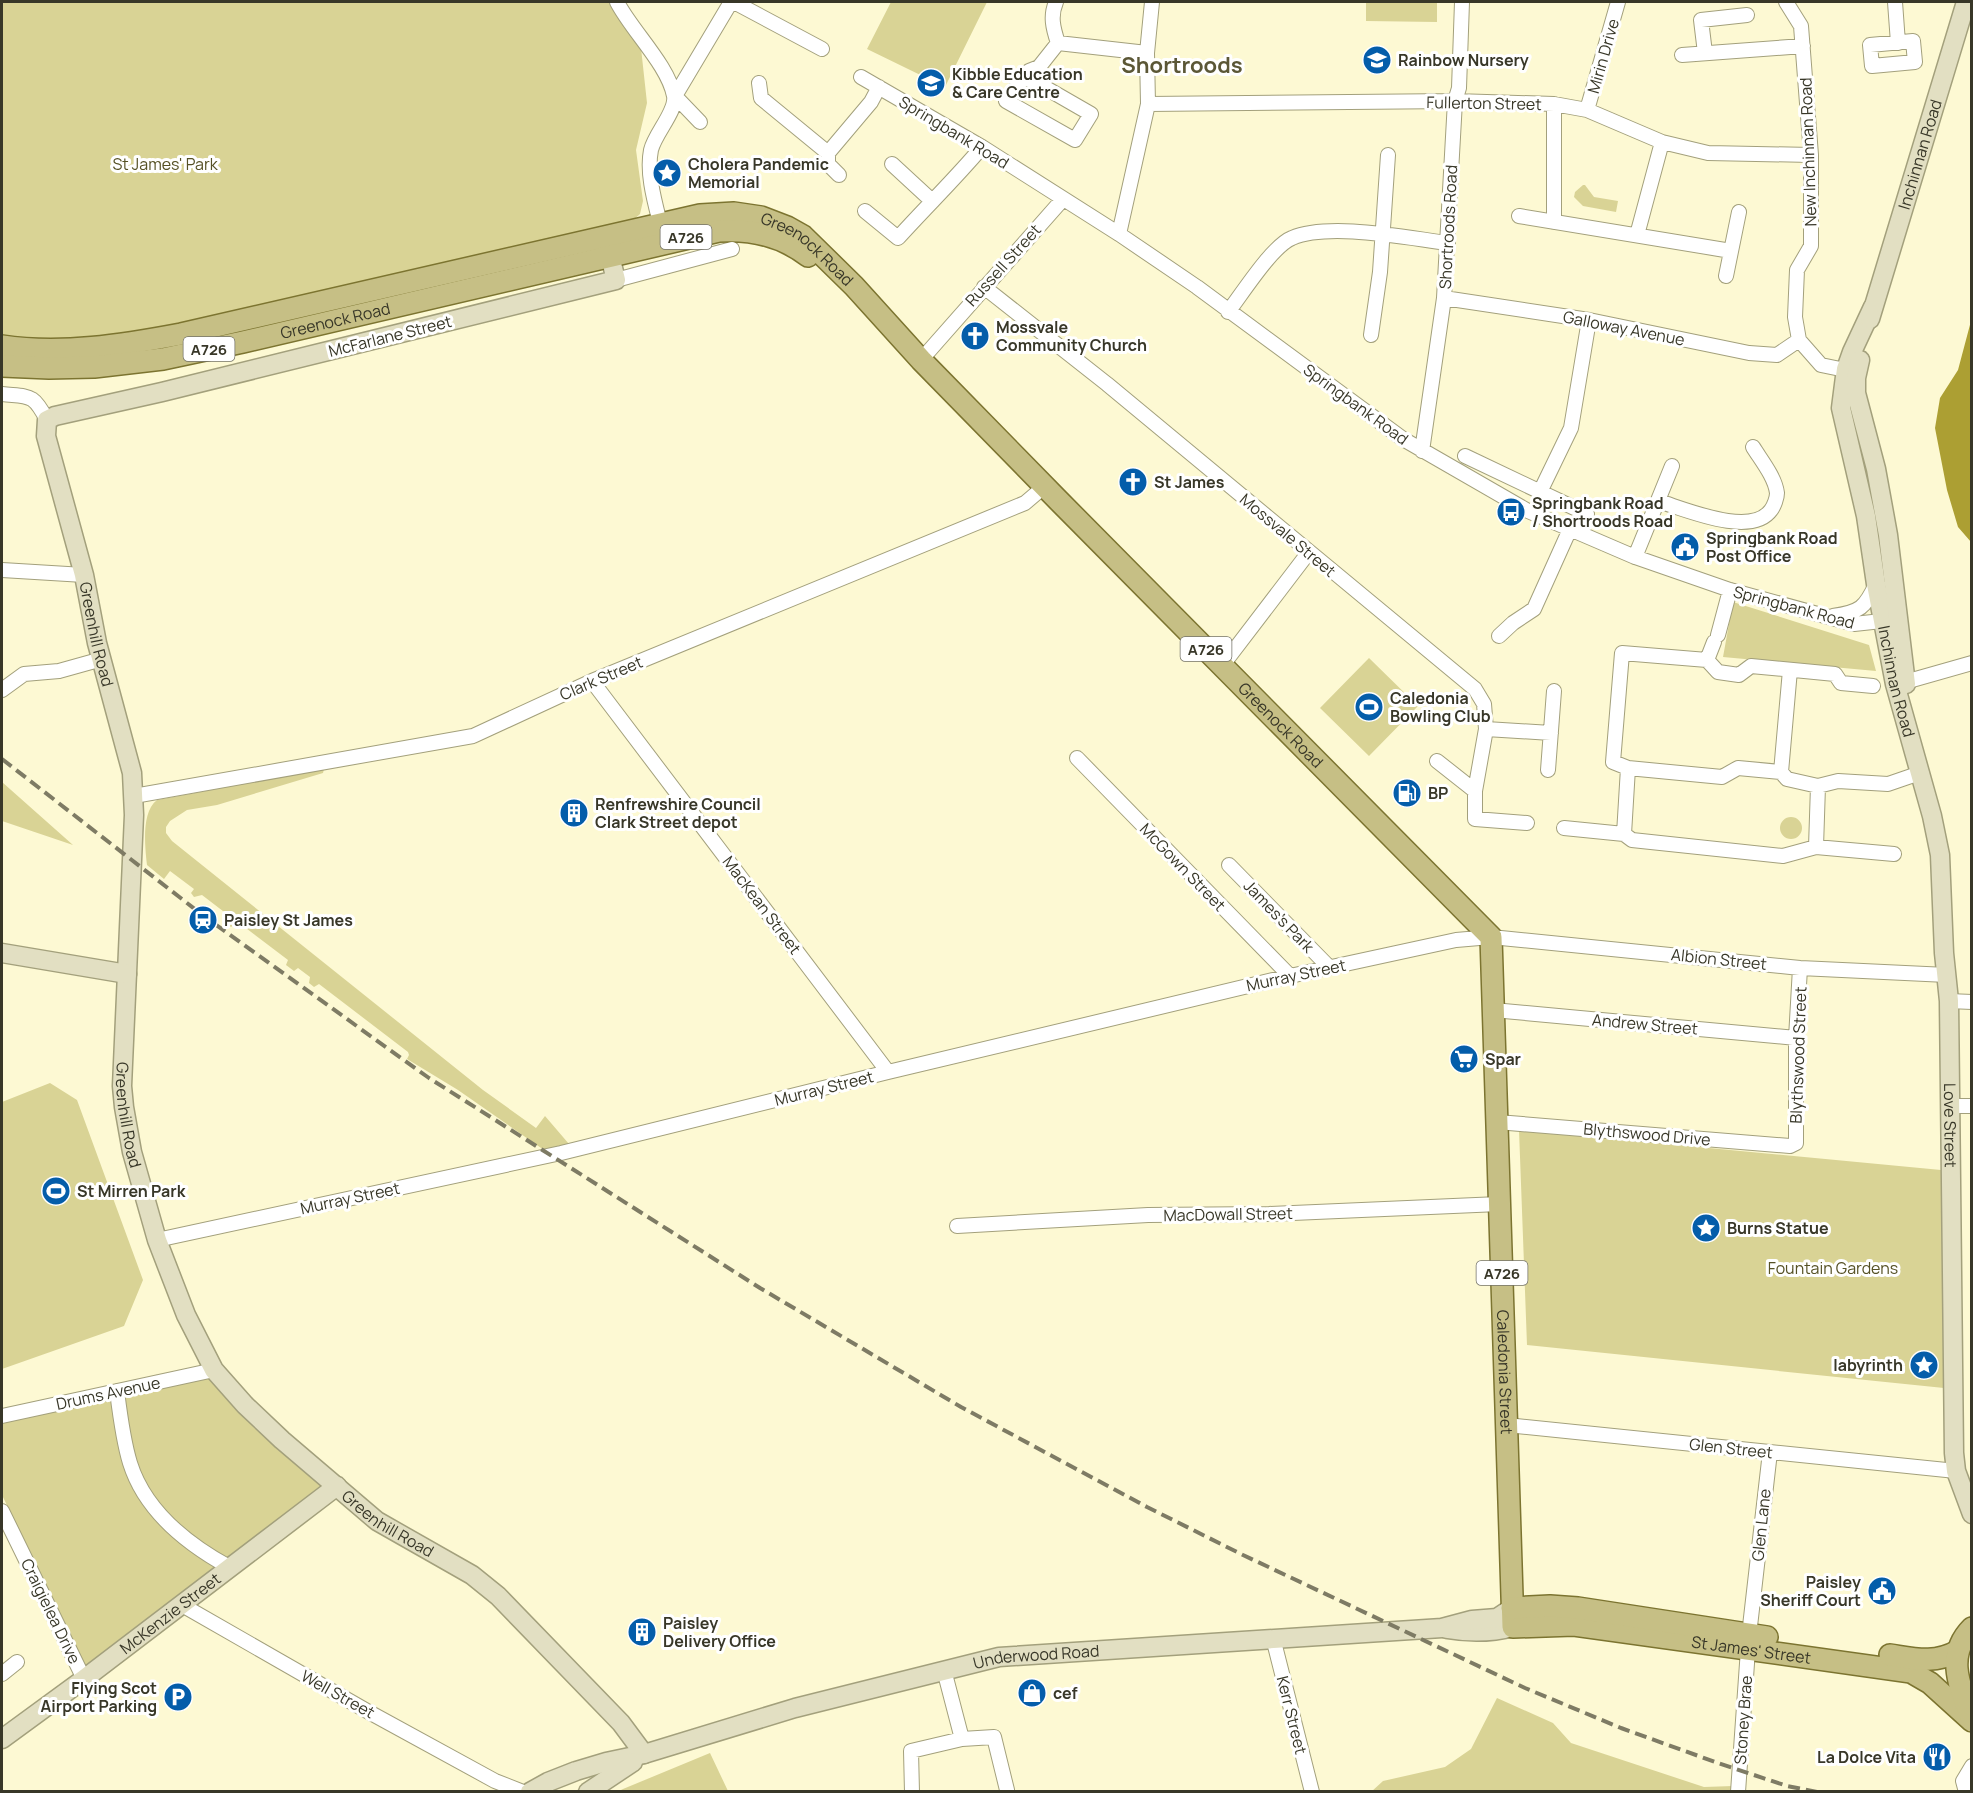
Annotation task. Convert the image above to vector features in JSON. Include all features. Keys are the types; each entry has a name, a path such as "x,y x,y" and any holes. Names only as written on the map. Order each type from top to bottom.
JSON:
{"main road":[{"name":"Greenock Road","path":"2,366 94,367 163,359 243,342 662,233 732,230 766,235 791,244 822,267 921,360 1491,938"},
{"name":"Greenock Road","path":"2,346 81,348 158,339 608,246"},
{"name":"Caledonia Street","path":"1491,938 1513,1618"},
{"name":"St James' Street","path":"1513,1618 1550,1606 1578,1608 1911,1672 1930,1683 1971,1719"},
{"path":"1971,1628 1958,1651 1957,1680 1971,1719"},
{"name":"St James' Street","path":"1749,1642 1917,1659 1940,1659 1958,1651"}],"street":[{"path":"617,2 667,76 675,96 700,122"},
{"path":"662,233 650,170 650,158 656,135 674,105 675,96 733,2 822,49"},
{"path":"1056,2 1052,11 1058,43"},
{"path":"1119,234 1148,104 1147,53 1152,2"},
{"name":"Shortroods Road","path":"1422,451 1444,298 1455,102 1459,88 1462,2"},
{"path":"1602,2 1617,4"},
{"name":"New Inchinnan Road","path":"1786,2 1801,26 1810,155 1811,246 1797,270 1795,317 1799,340"},
{"path":"1895,2 1898,43"},
{"name":"Inchinnan Road","path":"1891,620 1876,584 1866,516 1843,420 1841,399 1894,244 1931,113 1966,2"},
{"name":"Mirin Drive","path":"1587,110 1617,4"},
{"path":"1705,53 1701,20 1747,15"},
{"path":"1058,43 1147,53"},
{"path":"1025,76 1091,114 1075,140 1006,101 1025,76 1029,71 1039,68 1058,43"},
{"path":"1682,55 1803,46"},
{"name":"Springbank Road","path":"861,77 982,147 1119,234 1197,287 1228,312 1422,451 1528,511 1635,557 1730,590 1854,624 1891,620"},
{"path":"759,83 761,98 828,153"},
{"path":"839,175 828,164 828,153 871,102 879,87"},
{"name":"Fullerton Street","path":"1148,104 1455,102 1554,104 1587,110 1662,142 1708,153 1810,155"},
{"path":"1554,104 1554,222"},
{"path":"1637,235 1662,142"},
{"path":"866,211 898,238 931,200 942,193 982,147"},
{"path":"1371,335 1380,272 1388,155"},
{"path":"892,164 931,200"},
{"name":"Russell Street","path":"921,360 1063,199"},
{"path":"1726,276 1739,212"},
{"path":"1519,216 1731,250"},
{"path":"1228,312 1276,250 1291,238 1330,230 1448,243"},
{"path":"608,246 616,280"},
{"name":"McFarlane Street","path":"47,420 55,416 162,392 616,280 732,249"},
{"name":"Mossvale Street","path":"984,287 1107,384 1474,689 1484,704 1486,729"},
{"name":"Galloway Avenue","path":"1444,298 1589,320 1749,353 1777,355 1799,340"},
{"path":"1540,492 1571,428 1589,320"},
{"path":"1799,340 1821,365 1852,372"},
{"name":"Inchinnan Road","path":"1852,372 1880,489 1888,536 1891,620 1910,737"},
{"path":"2,394 32,397 47,420"},
{"name":"Greenhill Road","path":"47,420 46,436 84,575 102,659 127,753 134,796 122,1086 124,1107 132,1152 156,1240 186,1315 214,1370 245,1405 282,1440 377,1521 471,1575 498,1596 621,1723 644,1754"},
{"path":"1658,501 1724,521 1754,521 1766,517 1774,507 1777,493 1754,447"},
{"path":"1464,456 1587,514"},
{"path":"1635,557 1672,466"},
{"name":"Clark Street","path":"134,796 473,736 592,681 1024,503 1045,486"},
{"path":"1499,636 1534,609 1570,529"},
{"path":"1222,666 1309,552"},
{"path":"2,570 84,575"},
{"path":"1828,617 1857,611 1866,604 1876,584"},
{"path":"1707,660 1716,639 1730,590"},
{"path":"1873,686 1841,683 1835,674 1751,666 1739,675 1719,672 1707,660 1622,653 1613,762 1628,768 1722,777 1738,768 1781,772 1787,779 1818,786 1838,781 1888,784 1920,773"},
{"path":"2,690 24,674 59,670 102,659"},
{"path":"1900,683 1971,663"},
{"path":"1781,772 1790,670"},
{"name":"MacKean Street","path":"592,681 888,1072"},
{"path":"1548,770 1554,691"},
{"path":"1527,823 1475,819 1474,790 1486,729 1551,733"},
{"name":"Love Street","path":"1910,737 1940,855 1949,1001 1954,1453 1956,1471 1971,1514"},
{"name":"McGown Street","path":"1077,758 1290,976"},
{"path":"1437,760 1474,790"},
{"path":"1624,834 1628,768"},
{"path":"1816,847 1818,786"},
{"path":"1564,828 1624,834 1632,840 1783,856 1816,847 1894,855"},
{"name":"James's Park","path":"1229,865 1329,967"},
{"name":"Murray Street","path":"156,1240 561,1153 1329,967 1456,940 1491,938"},
{"name":"Albion Street","path":"1491,938 1800,968 1947,975"},
{"path":"2,953 127,974"},
{"name":"Blythswood Street","path":"1796,1143 1796,1038 1800,968"},
{"path":"1949,1001 1971,1002"},
{"name":"Andrew Street","path":"1493,1010 1796,1038"},
{"path":"1951,1106 1971,1107"},
{"name":"Blythswood Drive","path":"1497,1122 1790,1146 1796,1143"},
{"name":"MacDowall Street","path":"957,1226 1148,1215 1269,1214 1499,1204"},
{"name":"Drums Avenue","path":"2,1416 214,1370"},
{"path":"117,1391 122,1430 130,1464 144,1495 170,1526 205,1554 229,1567"},
{"name":"Glen Street","path":"1507,1425 1956,1471"},
{"name":"Glen Lane","path":"1749,1642 1770,1452"},
{"name":"McKenzie Street","path":"2,1739 337,1486"},
{"name":"Craigielea Drive","path":"2,1511 84,1679"},
{"name":"Well Street","path":"182,1605 498,1786 523,1791"},
{"name":"Underwood Road","path":"530,1791 576,1772 795,1708 999,1657 1442,1628 1472,1620 1513,1618"},
{"name":"Kerr Street","path":"1273,1638 1312,1791"},
{"name":"Stoney Brae","path":"1738,1791 1749,1642"},
{"path":"2,1674 17,1662"},
{"path":"944,1670 962,1739"},
{"path":"912,1791 911,1750 962,1739 994,1737 1007,1790"},
{"name":"Underwood Road","path":"588,1791 644,1754"},
{"path":"1966,1791 1963,1781 1971,1766"}],"green space":[{"name":"St James' Park","path":"2,2 610,2 641,48 647,103 636,150 643,201 640,214 630,223 114,338 2,340"},
{"path":"891,2 987,2 945,87 867,49"},
{"path":"1366,2 1437,2 1437,22 1366,21"},
{"path":"1583,185 1594,197 1618,201 1616,212 1583,206 1574,197 1575,192"},
{"path":"1733,602 1869,645 1876,671 1723,657"},
{"name":"Caledonia Bowling Club","path":"1369,658 1418,706 1369,756 1320,708"},
{"path":"324,769 323,773 217,805 187,810 170,821 166,827 166,833 172,841 483,1090 536,1128 545,1116 569,1144 565,1147 544,1150 458,1090 407,1059 408,1052 319,984 314,987 309,983 310,977 298,968 294,971 286,965 288,960 238,922 231,927 226,923 232,918 202,895 194,897 191,893 194,889 170,871 164,879 147,865 146,821 148,813 157,800"},
{"path":"2,782 73,845 2,821"},
{"path":"1787,817 1795,817 1802,824 1802,832 1795,839 1787,839 1780,832 1780,824"},
{"name":"St Mirren Park","path":"50,1083 77,1100 143,1280 124,1326 2,1369 2,1102"},
{"name":"Fountain Gardens","path":"1519,1130 1941,1170 1944,1388 1527,1345"},
{"path":"212,1374 228,1400 327,1486 86,1669 2,1495 2,1420"},
{"path":"1497,1698 1553,1723 1571,1743 1704,1787 1733,1786 1732,1792 1371,1792 1383,1781 1445,1767 1471,1749"},
{"path":"710,1753 728,1791 619,1791 623,1789"}],"shaded area":[{"path":"1971,321 1971,542 1958,527 1947,490 1935,428 1940,398 1958,370"}],"railway":[{"path":"2,759 205,917 429,1078 760,1288 961,1407 1147,1507 1243,1555 1525,1688 1621,1728 1718,1763 1787,1786 1817,1792"}],"place":[{"name":"Rainbow Nursery","path":"1377,60"},
{"name":"Kibble Education & Care Centre","path":"931,83"},
{"name":"Cholera Pandemic Memorial","path":"667,173"},
{"name":"Mossvale Community Church","path":"975,336"},
{"name":"St James","path":"1133,482"},
{"name":"Springbank Road / Shortroods Road","path":"1511,512"},
{"name":"Springbank Road Post Office","path":"1685,547"},
{"name":"Caledonia Bowling Club","path":"1369,707"},
{"name":"BP","path":"1407,793"},
{"name":"Renfrewshire Council Clark Street depot","path":"574,813"},
{"name":"Paisley St James","path":"203,920"},
{"name":"Spar","path":"1464,1059"},
{"name":"St Mirren Park","path":"56,1191"},
{"name":"Burns Statue","path":"1706,1228"},
{"name":"labyrinth","path":"1924,1365"},
{"name":"Paisley Sheriff Court","path":"1882,1591"},
{"name":"Paisley Delivery Office","path":"642,1632"},
{"name":"cef","path":"1032,1693"},
{"name":"Flying Scot Airport Parking","path":"178,1697"},
{"name":"La Dolce Vita","path":"1937,1757"}],"district":[{"name":"Shortroods","path":"1182,65"}]}
